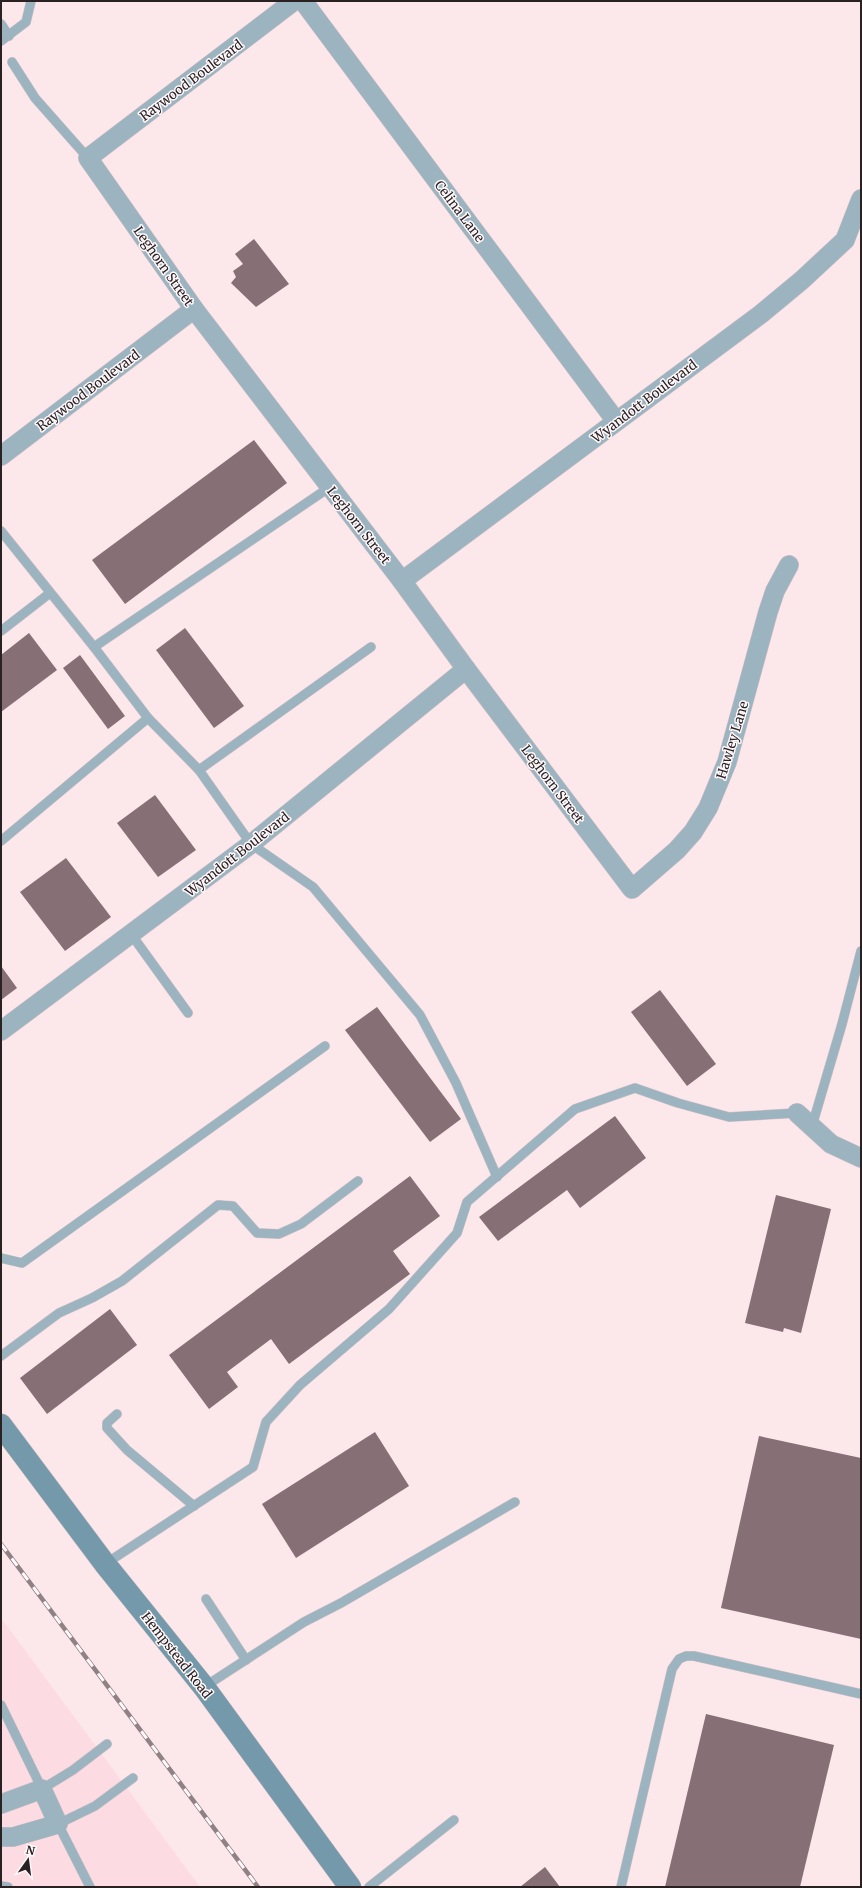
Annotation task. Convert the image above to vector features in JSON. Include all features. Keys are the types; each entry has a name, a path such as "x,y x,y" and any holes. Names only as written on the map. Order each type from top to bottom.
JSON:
{"main road":[{"name":"Hempstead Road","path":"1,1425 105,1564 204,1687 350,1887"}],"street":[{"name":"Raywood Boulevard","path":"88,158 294,1"},
{"name":"Celina Lane","path":"303,1 616,421"},
{"name":"Leghorn Street","path":"88,158 194,309 402,581 466,669 632,889"},
{"name":"Wyandott Boulevard","path":"402,581 761,314 802,280 853,242 861,199"},
{"name":"Raywood Boulevard","path":"1,456 194,309"},
{"name":"Hawley Lane","path":"632,889 677,850 693,832 708,808 727,762 768,612 775,591 789,565"},
{"name":"Wyandott Boulevard","path":"1,1031 251,844 466,669"},
{"path":"797,1113 831,1144 861,1158"},
{"path":"1,1804 42,1789 58,1824 13,1837 1,1837"}],"lane":[{"path":"1,24 5,38 26,22 31,1"},
{"path":"12,62 35,98 88,158"},
{"path":"94,647 330,487"},
{"path":"1,531 94,647 148,718 199,770 251,844 313,887 420,1015 456,1083 496,1176"},
{"path":"1,631 50,593"},
{"path":"199,770 371,647"},
{"path":"1,841 148,718"},
{"path":"131,934 188,1013"},
{"path":"812,1126 861,951"},
{"path":"1,1258 22,1263 325,1046"},
{"path":"105,1564 253,1467 266,1422 300,1385 389,1309 457,1233 467,1202 575,1108 635,1088 678,1103 729,1117 797,1113"},
{"path":"1,1356 59,1313 92,1298 122,1281 218,1205 233,1206 257,1233 279,1234 301,1224 358,1181"},
{"path":"117,1414 107,1423 107,1428 127,1450 194,1506"},
{"path":"204,1687 304,1622 341,1604 515,1502"},
{"path":"206,1599 246,1660"},
{"path":"621,1887 663,1704 672,1669 679,1659 686,1656 694,1656 861,1694"},
{"path":"1,1705 42,1789 73,1770 107,1744"},
{"path":"90,1887 58,1824 95,1806 133,1778"},
{"path":"369,1887 454,1820"},
{"path":"1,1886 8,1887"}],"shaded area":[{"path":"1,1618 194,1879 200,1887 1,1887"}],"building":[{"path":"254,239 289,284 256,307 231,283 236,277 233,271 243,264 235,254"},
{"path":"254,440 287,483 125,604 92,560"},
{"path":"185,628 244,706 214,728 156,650"},
{"path":"29,633 57,670 1,712 1,655"},
{"path":"80,655 125,716 108,729 63,668"},
{"path":"155,795 196,850 158,877 117,823"},
{"path":"66,858 111,917 65,951 20,892"},
{"path":"1,966 17,988 1,1000"},
{"path":"660,990 716,1064 687,1086 631,1012"},
{"path":"377,1007 461,1119 430,1142 345,1030"},
{"path":"615,1116 646,1158 580,1208 567,1190 498,1241 479,1217"},
{"path":"410,1176 440,1216 393,1251 410,1274 289,1364 271,1339 227,1372 238,1387 209,1409 169,1355"},
{"path":"776,1195 831,1209 801,1333 784,1328 783,1332 745,1323"},
{"path":"110,1309 137,1345 47,1414 20,1378"},
{"path":"375,1432 409,1486 296,1558 262,1504"},
{"path":"759,1436 861,1458 861,1639 721,1608"},
{"path":"706,1714 834,1745 800,1887 665,1887"},
{"path":"545,1867 560,1887 520,1887"}],"railway":[{"path":"1,1544 258,1887"}]}
